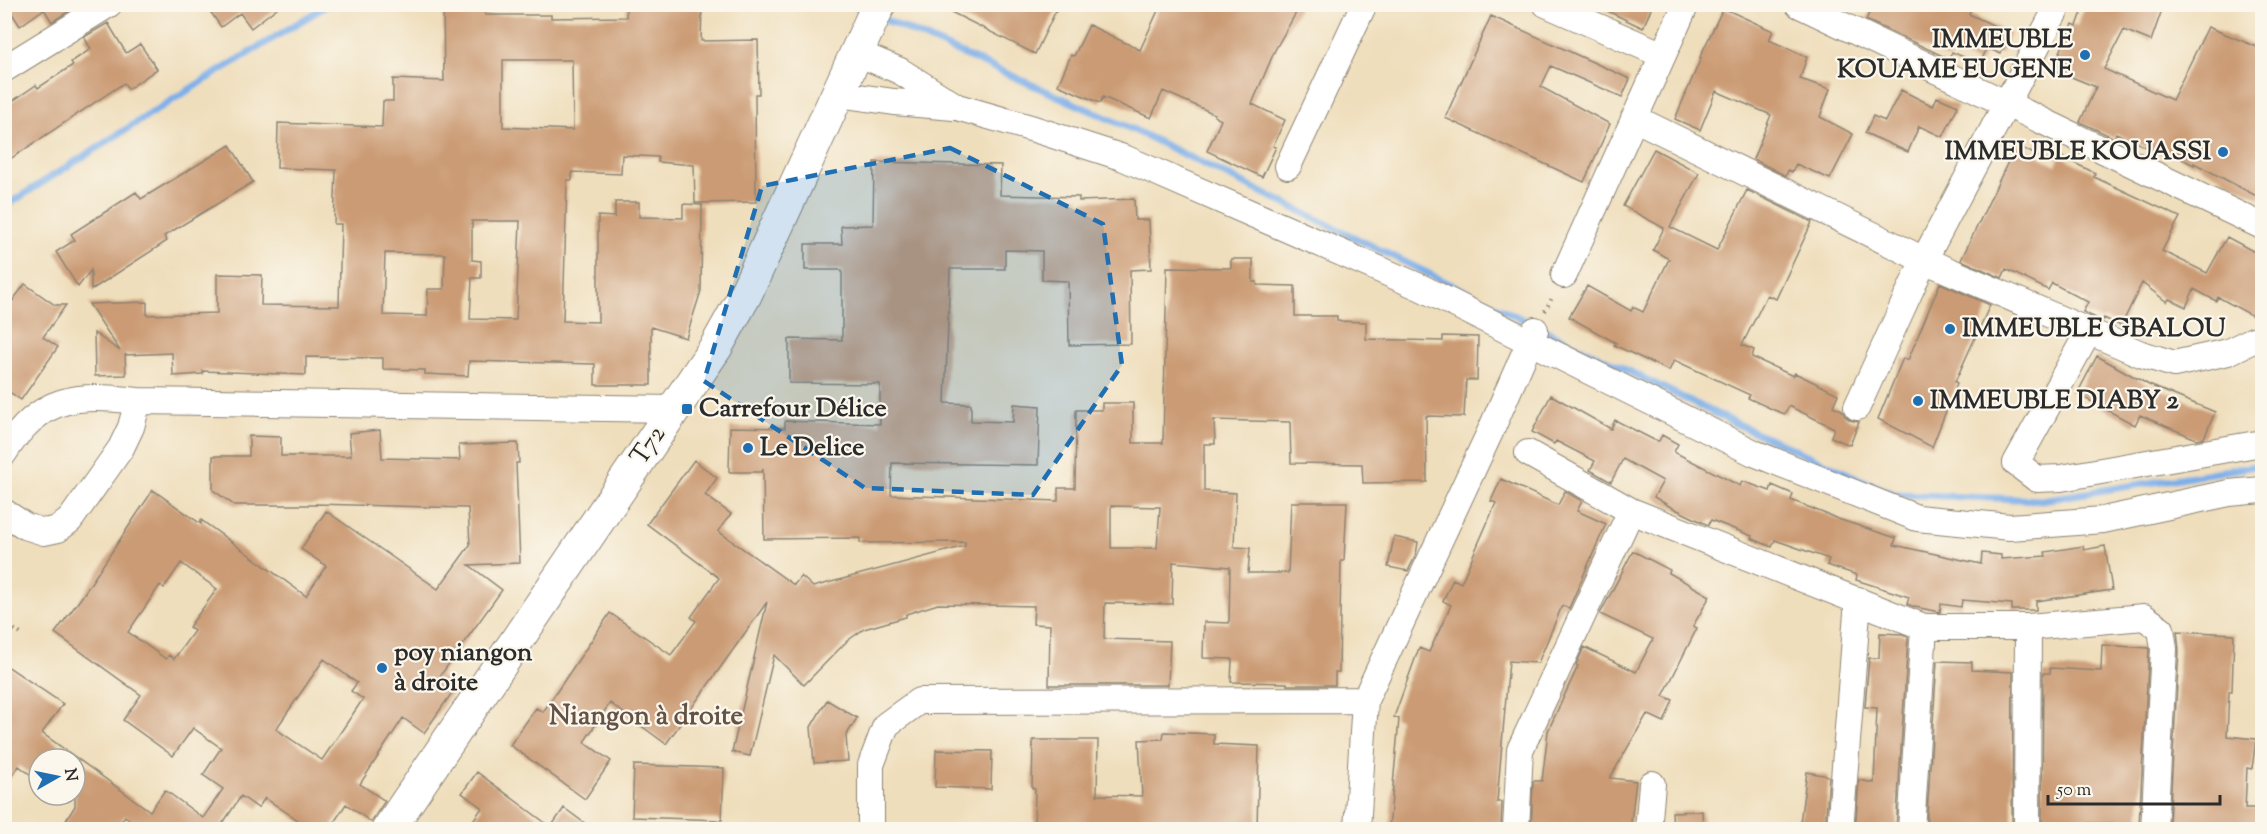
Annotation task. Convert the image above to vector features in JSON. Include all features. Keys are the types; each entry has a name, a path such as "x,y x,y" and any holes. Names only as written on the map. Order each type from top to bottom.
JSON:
{"street":[{"path":"4,69 109,4"},
{"name":"T72","path":"388,830 716,347 745,296 879,4"},
{"path":"1288,166 1364,4"},
{"path":"1546,4 1663,55"},
{"path":"1564,275 1686,4"},
{"path":"1798,4 2007,106 2262,226"},
{"path":"1857,407 1924,260 2059,4"},
{"path":"861,45 957,107"},
{"path":"838,94 894,102 957,107 1124,158 1533,336 1754,453 1917,518 2010,527 2080,522 2103,520 2229,493 2262,490"},
{"path":"1634,118 1924,260 2141,354 2174,364 2228,352 2253,340 2262,342"},
{"path":"2089,332 2016,463 2037,478 2061,478 2262,443"},
{"path":"1357,830 1365,700 1533,336"},
{"path":"4,453 16,435 32,420 56,404 75,398 102,397 138,401 675,409"},
{"path":"4,512 25,526 44,532 58,529 70,520 121,448 131,427 138,401"},
{"path":"1528,453 1631,511 1924,627 2028,627 2144,617 2161,629 2164,649 2154,830"},
{"path":"1516,830 1520,750 1631,511"},
{"path":"1840,830 1858,600"},
{"path":"1911,830 1924,627"},
{"path":"2027,830 2028,627"},
{"path":"871,830 871,765 886,725 920,701 1365,700"},
{"path":"1648,830 1652,784"}],"path":[{"path":"1533,336 1564,275"},
{"path":"4,623 21,634"}],"highlighted area":[{"path":"950,148 1103,224 1122,365 1033,495 865,488 704,381 762,186"}],"building":[{"path":"6,4 80,4 52,22 44,9 20,26"},
{"path":"205,4 282,4 251,28 240,13 221,27"},
{"path":"443,4 484,4 485,15 551,15 551,18 626,17 627,4 702,4 701,41 758,40 759,94 755,94 756,202 695,203 694,165 658,162 658,157 622,155 621,174 572,172 572,180 567,180 563,321 598,322 598,216 615,217 615,202 639,202 639,217 683,218 683,204 702,205 701,291 686,338 651,327 651,385 595,385 595,364 469,361 468,376 425,374 425,370 383,369 383,358 306,357 306,375 203,371 203,374 173,376 172,353 125,355 126,375 95,376 94,333 120,351 89,304 147,302 147,315 217,313 217,274 262,275 261,305 339,306 341,224 334,224 336,170 277,168 278,123 382,127 383,101 393,101 393,79 444,81","holes":["503,60 572,60 573,130 503,127","472,221 520,221 516,320 470,319 472,278 481,278 481,261 472,260","385,253 445,254 444,289 428,289 427,316 383,315"]},
{"path":"935,4 1059,4 1035,54"},
{"path":"1161,4 1301,4 1275,50 1252,104 1285,120 1262,177 1207,151 1221,120 1214,116 1215,114 1163,91 1151,118 1103,97 1100,103 1058,85 1071,55 1074,56 1089,25 1140,50"},
{"path":"1593,4 1653,4 1643,28"},
{"path":"1873,4 1973,4 1969,14 2010,33 2001,54 1987,48 1980,64 1952,52 1949,59 1866,20"},
{"path":"2085,4 2164,4 2151,41 2124,30 2104,69 2172,100 2208,27 2262,49 2262,199 2160,148 2159,153 2116,133 2114,138 2080,122 2096,87 2052,69 2073,24 2077,26"},
{"path":"1723,8 1773,31 1769,40 1807,57 1800,79 1830,89 1820,117 1853,134 1830,179 1796,164 1792,172 1788,170 1786,176 1753,159 1771,115 1716,91 1700,130 1675,119"},
{"path":"1491,16 1630,79 1622,97 1551,66 1541,87 1610,124 1584,182 1445,118"},
{"path":"108,23 126,53 140,44 157,69 128,89 124,83 4,163 4,107 36,85 38,88 73,65 71,62 91,49 84,37"},
{"path":"1901,90 1933,106 1937,97 1958,106 1943,137 1919,126 1908,152 1865,133 1873,116 1885,121"},
{"path":"230,145 253,182 164,236 167,241 91,290 91,270 78,287 56,252 75,240 71,234 136,192 141,199"},
{"path":"2016,145 2056,165 2060,156 2095,173 2094,177 2180,217 2162,251 2207,273 2227,237 2262,256 2262,321 2218,297 2216,301 2194,289 2186,307 2169,299 2167,302 2142,283 2121,326 2104,318 2102,321 2083,312 2088,302 2052,283 2048,290 2006,269 2002,278 1961,260"},
{"path":"1654,149 1699,173 1670,227 1717,250 1747,190 1812,222 1776,299 1767,295 1742,345 1754,350 1752,357 1793,376 1795,373 1838,394 1833,406 1842,410 1850,420 1859,422 1850,445 1831,437 1834,428 1789,406 1785,414 1774,410 1748,398 1750,395 1674,360 1669,371 1614,345 1616,343 1569,317 1587,286 1631,311 1633,307 1643,312 1669,259 1653,250 1664,228 1623,206"},
{"path":"874,162 1001,165 1000,195 1079,197 1079,201 1134,199 1135,220 1149,220 1151,269 1130,270 1131,344 1069,345 1068,281 1042,280 1042,251 1005,250 1005,269 950,269 945,403 971,404 971,421 1013,422 1014,404 1040,406 1038,465 892,463 891,495 1058,501 1058,488 1075,488 1076,410 1102,410 1102,403 1133,403 1133,443 1163,443 1167,267 1231,268 1231,259 1253,259 1253,282 1257,282 1257,285 1295,286 1295,316 1337,316 1337,321 1366,322 1366,339 1443,341 1443,336 1478,337 1477,380 1466,380 1464,417 1426,416 1427,482 1363,483 1362,464 1291,463 1290,422 1214,420 1215,444 1204,444 1204,491 1236,493 1234,547 1250,548 1248,573 1288,573 1291,502 1347,502 1344,561 1341,561 1339,672 1335,672 1335,685 1231,682 1232,659 1203,658 1204,622 1229,623 1230,567 1173,562 1172,604 1105,603 1104,639 1170,641 1168,685 1049,685 1050,625 1033,624 1034,606 938,604 906,614 906,617 864,629 847,641 804,685 774,655 750,756 732,752 767,602 666,744 610,703 584,742 611,761 585,799 510,745 536,708 543,712 610,613 671,655 696,621 691,617 719,578 647,524 694,460 717,478 705,495 731,514 718,531 794,585 801,576 813,587 965,546 965,542 860,543 860,538 764,539 763,469 762,472 729,472 730,427 785,428 785,421 880,424 880,384 789,383 789,339 842,340 842,270 805,270 805,244 842,244 841,226 873,225","holes":["1111,506 1160,507 1157,548 1111,548"]},
{"path":"1940,283 1990,305 1955,382 1957,383 1932,447 1878,419 1903,358 1908,360"},
{"path":"25,284 55,305 66,305 43,337 58,347 21,400 4,388 4,312"},
{"path":"2097,356 2149,385 2215,412 2204,438 2196,439 2140,415 2135,425 2077,394"},
{"path":"1551,395 1611,429 1615,420 1654,440 1659,441 1662,435 1678,444 1674,452 1740,486 1742,481 1770,491 1772,485 1793,494 1791,500 1838,519 1896,538 1894,545 1981,564 1982,553 2001,555 2001,559 2046,556 2045,552 2083,546 2084,550 2105,546 2112,590 2036,601 2036,610 2012,610 2012,604 1962,600 1961,607 1941,604 1940,612 1915,607 1907,604 1909,597 1856,580 1857,575 1827,565 1829,559 1775,540 1772,547 1751,538 1752,536 1711,520 1708,525 1669,506 1654,497 1663,481 1623,459 1611,482 1590,470 1595,461 1556,441 1554,444 1532,432"},
{"path":"380,430 382,458 460,460 459,445 518,443 519,463 516,463 520,563 469,565 502,590 440,676 456,687 424,733 403,718 360,784 385,801 371,822 346,804 329,830 313,830 265,798 258,808 241,796 220,830 137,830 139,827 125,816 115,830 60,830 74,807 87,807 87,766 150,811 165,790 203,818 223,789 203,775 221,748 193,728 173,756 123,720 141,695 55,633 153,490 201,524 201,520 306,596 326,566 301,549 326,511 438,589 470,545 468,508 315,504 317,505 234,505 213,490 213,456 249,456 249,436 281,437 281,456 351,456 349,433","holes":["181,563 217,589 189,627 194,631 174,659 169,655 166,659 128,632 160,585 164,588","324,659 357,683 351,691 363,699 322,760 276,729"]},
{"path":"1501,479 1558,505 1565,491 1582,501 1577,511 1606,524 1569,608 1562,606 1538,663 1509,661 1497,802 1502,802 1501,830 1389,830 1399,719 1394,717 1419,648 1429,652 1451,605 1443,601 1453,579 1461,583 1496,503 1491,501"},
{"path":"1394,537 1418,542 1416,555 1408,571 1388,567"},
{"path":"1633,551 1670,570 1669,573 1710,596 1693,626 1697,628 1663,696 1673,700 1664,722 1647,714 1610,778 1636,781 1630,830 1531,830 1533,781 1542,781 1548,731 1578,666 1576,665 1584,647 1636,672 1653,639 1600,614"},
{"path":"2177,631 2234,634 2232,691 2229,691 2227,736 2256,739 2252,769 2247,768 2245,808 2262,808 2262,830 2230,830 2230,827 2169,824 2179,650"},
{"path":"1880,633 1902,634 1908,637 1896,830 1855,830 1859,780 1874,783 1877,708 1865,707 1869,658 1879,658"},
{"path":"2102,645 2149,648 2139,825 2088,823 2088,826 2042,825 2043,673 2050,673 2050,668 2101,671"},
{"path":"1937,661 1972,662 1972,670 2013,672 2012,830 1926,830"},
{"path":"4,664 63,704 42,733 61,747 27,747 27,772 19,766 4,786"},
{"path":"827,700 857,718 846,736 848,761 814,763 811,727"},
{"path":"1164,732 1214,734 1214,744 1259,746 1257,827 1034,830 1033,740 1098,740 1097,795 1142,796 1139,740 1163,739"},
{"path":"936,750 992,751 991,789 935,787"},
{"path":"634,765 724,768 722,820 632,817"},
{"path":"477,772 551,827 564,808 594,830 466,830 482,808 462,793"},
{"path":"1807,772 1829,776 1825,830 1799,830"},
{"path":"1702,811 1703,829 1673,830 1672,812"}],"waterway":[{"path":"4,207 329,4"},
{"path":"850,4 865,11"},
{"path":"881,18 1134,130 1735,423 1893,494 2041,500 2262,465"}],"place":[{"name":"IMMEUBLE KOUAME EUGENE","path":"2085,55"},
{"name":"IMMEUBLE KOUASSI","path":"2223,152"},
{"name":"IMMEUBLE GBALOU","path":"1950,329"},
{"name":"IMMEUBLE DIABY 2","path":"1918,401"},
{"name":"Carrefour Délice","path":"687,409"},
{"name":"Le Delice","path":"748,448"},
{"name":"poy niangon à droite","path":"382,668"}],"district":[{"name":"Niangon à droite","path":"646,717"}]}
